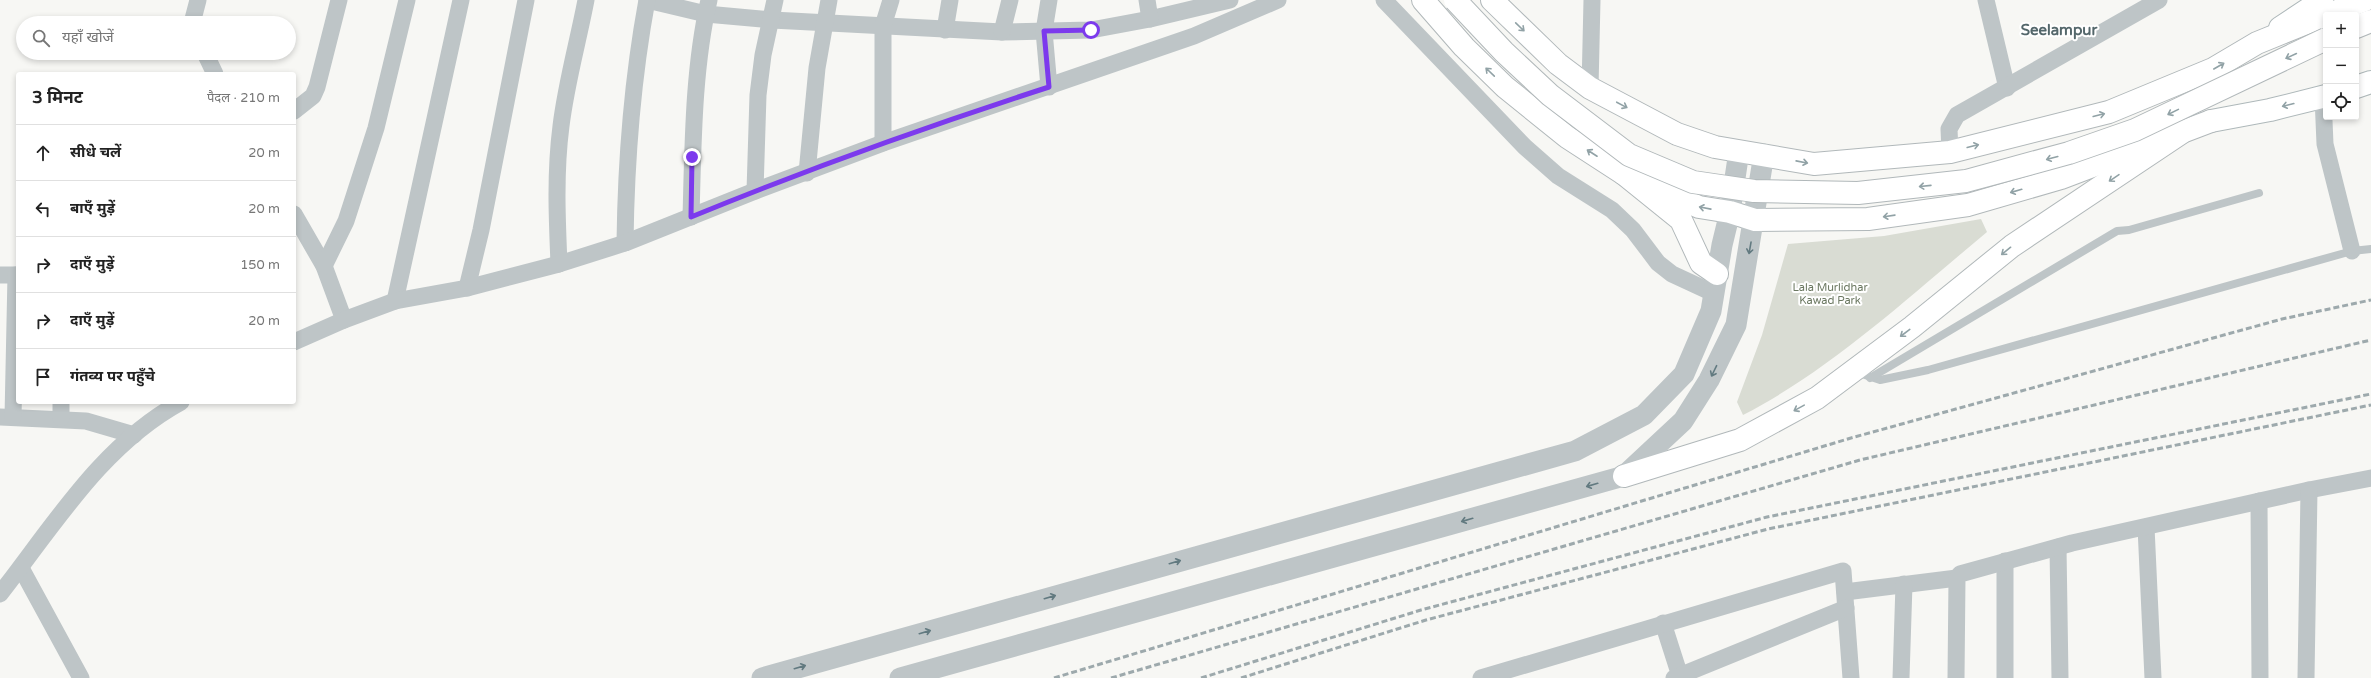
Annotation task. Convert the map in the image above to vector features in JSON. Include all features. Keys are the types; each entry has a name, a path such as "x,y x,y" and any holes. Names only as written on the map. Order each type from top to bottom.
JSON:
{"main road":[{"path":"1424,0 1464,47 1505,87 1567,137 1624,174 1681,220 1701,263 1715,283"},
{"path":"1455,0 1504,52 1550,95 1628,155 1694,182 1754,191 1858,193 1966,181 2069,153 2135,130 2323,40"},
{"path":"1492,0 1558,64 1590,88 1676,134 1715,147 1764,154 1814,164 1950,152 2109,112 2213,69 2257,43 2322,0"},
{"path":"2335,12 2365,0"},
{"path":"2257,43 2323,17"},
{"path":"2359,25 2371,21"},
{"path":"2359,86 2371,82"},
{"path":"1624,174 1699,207 1730,212 1755,220 1868,219 1968,205 2061,178 2210,121 2270,110 2323,96"},
{"path":"1624,476 1740,440 1862,374 1912,327 2012,246 2181,133"}],"street":[{"path":"194,16 198,0"},
{"path":"296,109 313,96 317,87 339,0"},
{"path":"324,266 346,220 376,128 407,0"},
{"path":"395,301 461,0"},
{"path":"467,288 481,230 526,0"},
{"path":"559,264 556,196 558,154 564,105 586,0"},
{"path":"625,243 625,186 631,103 636,57 647,0 708,7 772,20 823,24 1002,32 1091,30 1150,19 1197,4 1230,0"},
{"path":"755,191 758,95 763,55 772,20 775,0"},
{"path":"807,173 817,68 823,24 829,0"},
{"path":"883,143 883,26 891,0"},
{"path":"945,30 950,0"},
{"path":"1002,32 1010,0"},
{"path":"1049,0 1044,31 1049,87"},
{"path":"1147,0 1150,19"},
{"path":"296,341 344,320 395,301 467,288 559,264 625,243 755,191 807,173 883,143 1194,36 1278,0"},
{"path":"1384,0 1525,147 1552,171 1612,210 1633,230 1658,263 1672,274 1715,283"},
{"path":"1986,0 2007,88"},
{"path":"1950,152 1950,129 1957,115 2007,88 2159,0"},
{"path":"1590,88 1593,1"},
{"path":"691,217 692,157 708,7"},
{"path":"209,60 215,72"},
{"path":"2325,120 2326,144 2352,251"},
{"path":"762,678 1575,451 1644,415 1684,374 1711,311 1715,283 1730,212 1739,151"},
{"path":"900,678 1624,476 1683,421 1709,380 1736,325 1755,220 1764,154"},
{"path":"296,217 324,266 344,320"},
{"path":"11,275 6,417 61,410 134,435"},
{"path":"0,594 90,476 134,435 167,410 178,404"},
{"path":"1644,415 1667,436"},
{"path":"1663,623 1677,677 1845,600 1904,584 1957,578 1965,572 2058,547 2259,501 2371,478"},
{"path":"2306,678 2309,490"},
{"path":"2259,501 2260,678"},
{"path":"2146,527 2153,678"},
{"path":"2058,547 2060,678"},
{"path":"2005,561 2005,678"},
{"path":"21,568 81,678"},
{"path":"1481,678 1843,571 1851,678"},
{"path":"1956,678 1957,578"},
{"path":"1901,678 1904,584"}],"lane":[{"path":"1862,374 2117,231 2129,230 2259,193"},
{"path":"1862,374 1880,380 1928,370 2352,251 2371,249"}],"green space":[{"name":"Lala Murlidhar Kawad Park","path":"1981,219 1987,232 1900,306 1839,354 1808,376 1776,397 1743,415 1737,402 1762,335 1788,244 1884,236"}],"railway":[{"path":"1054,678 1851,438 2282,319 2371,300"},
{"path":"1111,678 1860,460 2371,340"},
{"path":"1201,678 1421,610 1767,517 2371,394"},
{"path":"1241,678 1426,620 1768,529 2371,405"}],"district":[{"name":"Seelampur","path":"2059,30"}],"route":[{"path":"692,157 691,217 755,191 807,173 883,143 1049,87 1044,31 1070,32 1091,30"}]}
